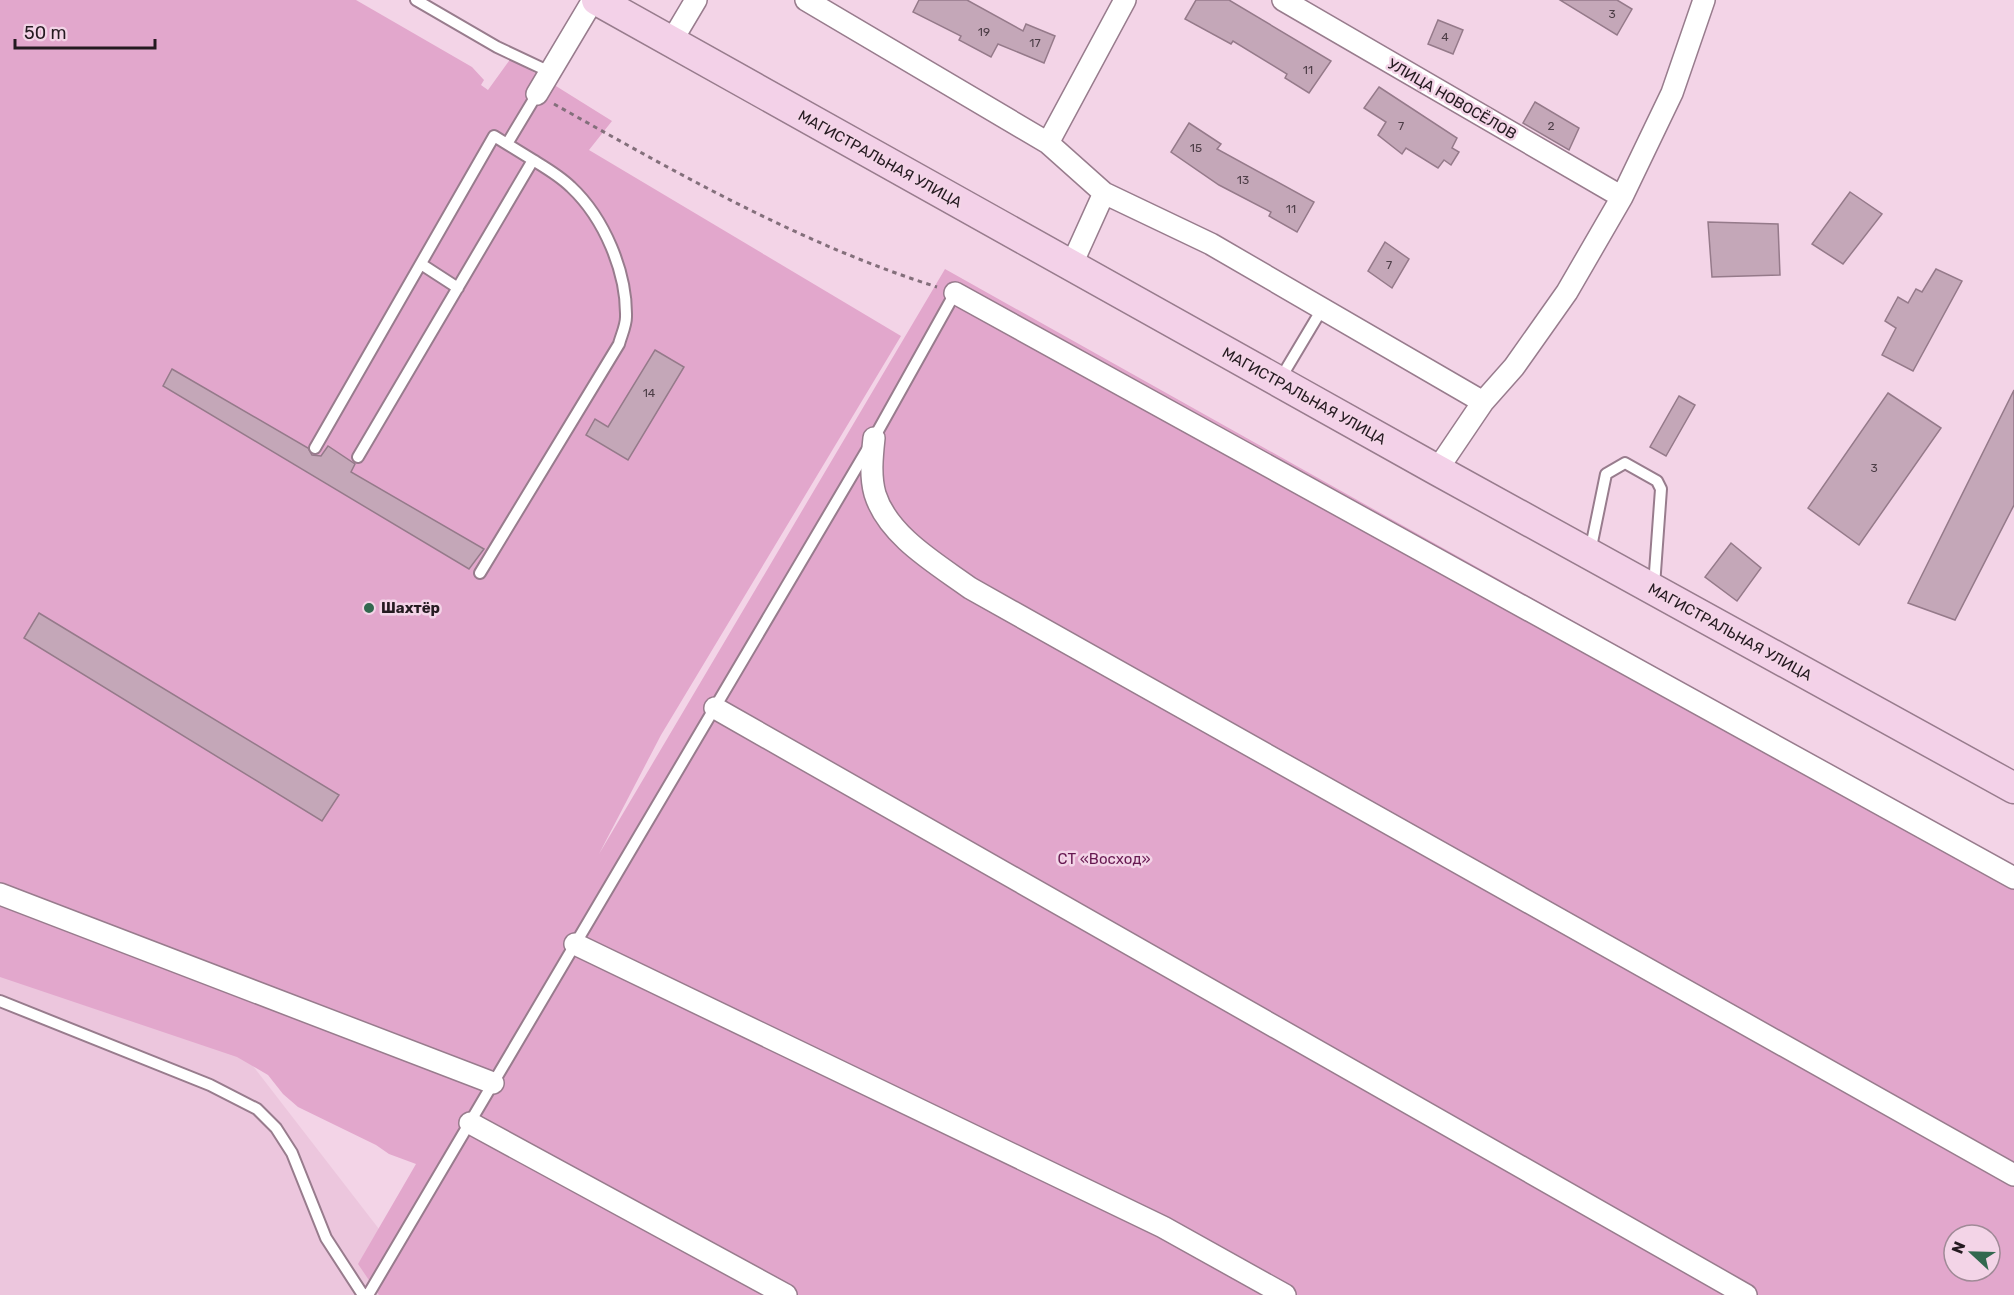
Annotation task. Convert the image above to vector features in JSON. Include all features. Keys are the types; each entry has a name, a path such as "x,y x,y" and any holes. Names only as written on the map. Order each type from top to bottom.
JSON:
{"main road":[{"name":"МАГИСТРАЛЬНАЯ УЛИЦА","path":"595,0 1653,590 2014,788"}],"street":[{"path":"537,94 595,0"},
{"path":"671,42 696,0"},
{"path":"806,0 1048,143 1104,193 1211,244 1483,402"},
{"path":"1048,143 1125,0"},
{"name":"УЛИЦА НОВОСЁЛОВ","path":"1283,0 1622,197"},
{"path":"1437,470 1483,402 1514,367 1567,292 1622,197 1672,93 1697,2"},
{"path":"1071,266 1104,193"},
{"path":"955,293 2014,878"},
{"path":"874,438 871,472 875,495 887,519 920,551 970,588 2014,1175"},
{"path":"715,708 1746,1295"},
{"path":"0,894 494,1083"},
{"path":"576,944 1163,1227 1285,1295"},
{"path":"470,1123 786,1295"}],"lane":[{"path":"416,0 497,47 550,72"},
{"path":"507,144 537,94"},
{"path":"315,448 494,136 571,186 591,210 616,263 624,292 626,320 619,344 480,573"},
{"path":"358,457 533,160"},
{"path":"421,264 458,288"},
{"path":"368,1295 874,438 955,293"},
{"path":"1279,382 1322,309"},
{"path":"1589,554 1606,474 1625,463 1657,481 1661,489 1653,590"},
{"path":"0,1000 210,1084 257,1109 276,1128 292,1153 326,1238 363,1295"}],"path":[{"path":"537,94 671,170 774,222 903,276 955,293"}],"shaded area":[{"path":"0,954 236,1044 430,1295 0,1295"}],"green space":[{"name":"СТ «Восход»","path":"0,0 356,0 472,67 484,80 481,85 488,90 511,58 612,121 589,150 901,336 661,735 599,854 945,269 2014,868 2014,1295 379,1295 358,1264 416,1164 389,1154 376,1145 298,1107 283,1094 268,1075 237,1057 0,977"}],"building":[{"path":"919,0 967,0 1023,31 1026,24 1055,36 1044,63 998,44 991,57 959,40 961,36 913,12"},
{"path":"1196,0 1229,0 1331,61 1309,93 1285,78 1287,74 1233,41 1231,44 1185,19"},
{"path":"1560,0 1617,0 1632,9 1617,35"},
{"path":"1438,20 1463,30 1453,54 1428,44"},
{"path":"1379,87 1457,138 1452,148 1459,152 1451,165 1444,160 1438,168 1406,148 1402,154 1378,135 1386,122 1364,108"},
{"path":"1535,102 1579,128 1569,150 1523,123"},
{"path":"1189,123 1221,144 1217,149 1314,202 1297,232 1269,216 1271,212 1219,185 1171,152"},
{"path":"1850,192 1882,214 1843,264 1812,244"},
{"path":"1708,222 1778,224 1780,275 1712,277"},
{"path":"1385,242 1409,259 1392,288 1368,271"},
{"path":"1936,269 1962,281 1913,371 1882,355 1896,328 1885,321 1898,297 1908,303 1916,289 1922,292"},
{"path":"655,350 684,367 628,460 586,435 595,419 608,427"},
{"path":"172,369 308,448 312,455 321,456 328,446 355,464 351,472 484,549 469,569 163,386"},
{"path":"2014,390 2014,505 1955,620 1908,603"},
{"path":"1888,393 1941,428 1859,545 1808,508"},
{"path":"1679,396 1695,405 1666,456 1650,447"},
{"path":"1731,543 1761,568 1737,601 1705,577"},
{"path":"39,613 339,795 322,821 24,638"}],"place":[{"name":"Шахтёр","path":"369,608"}]}
